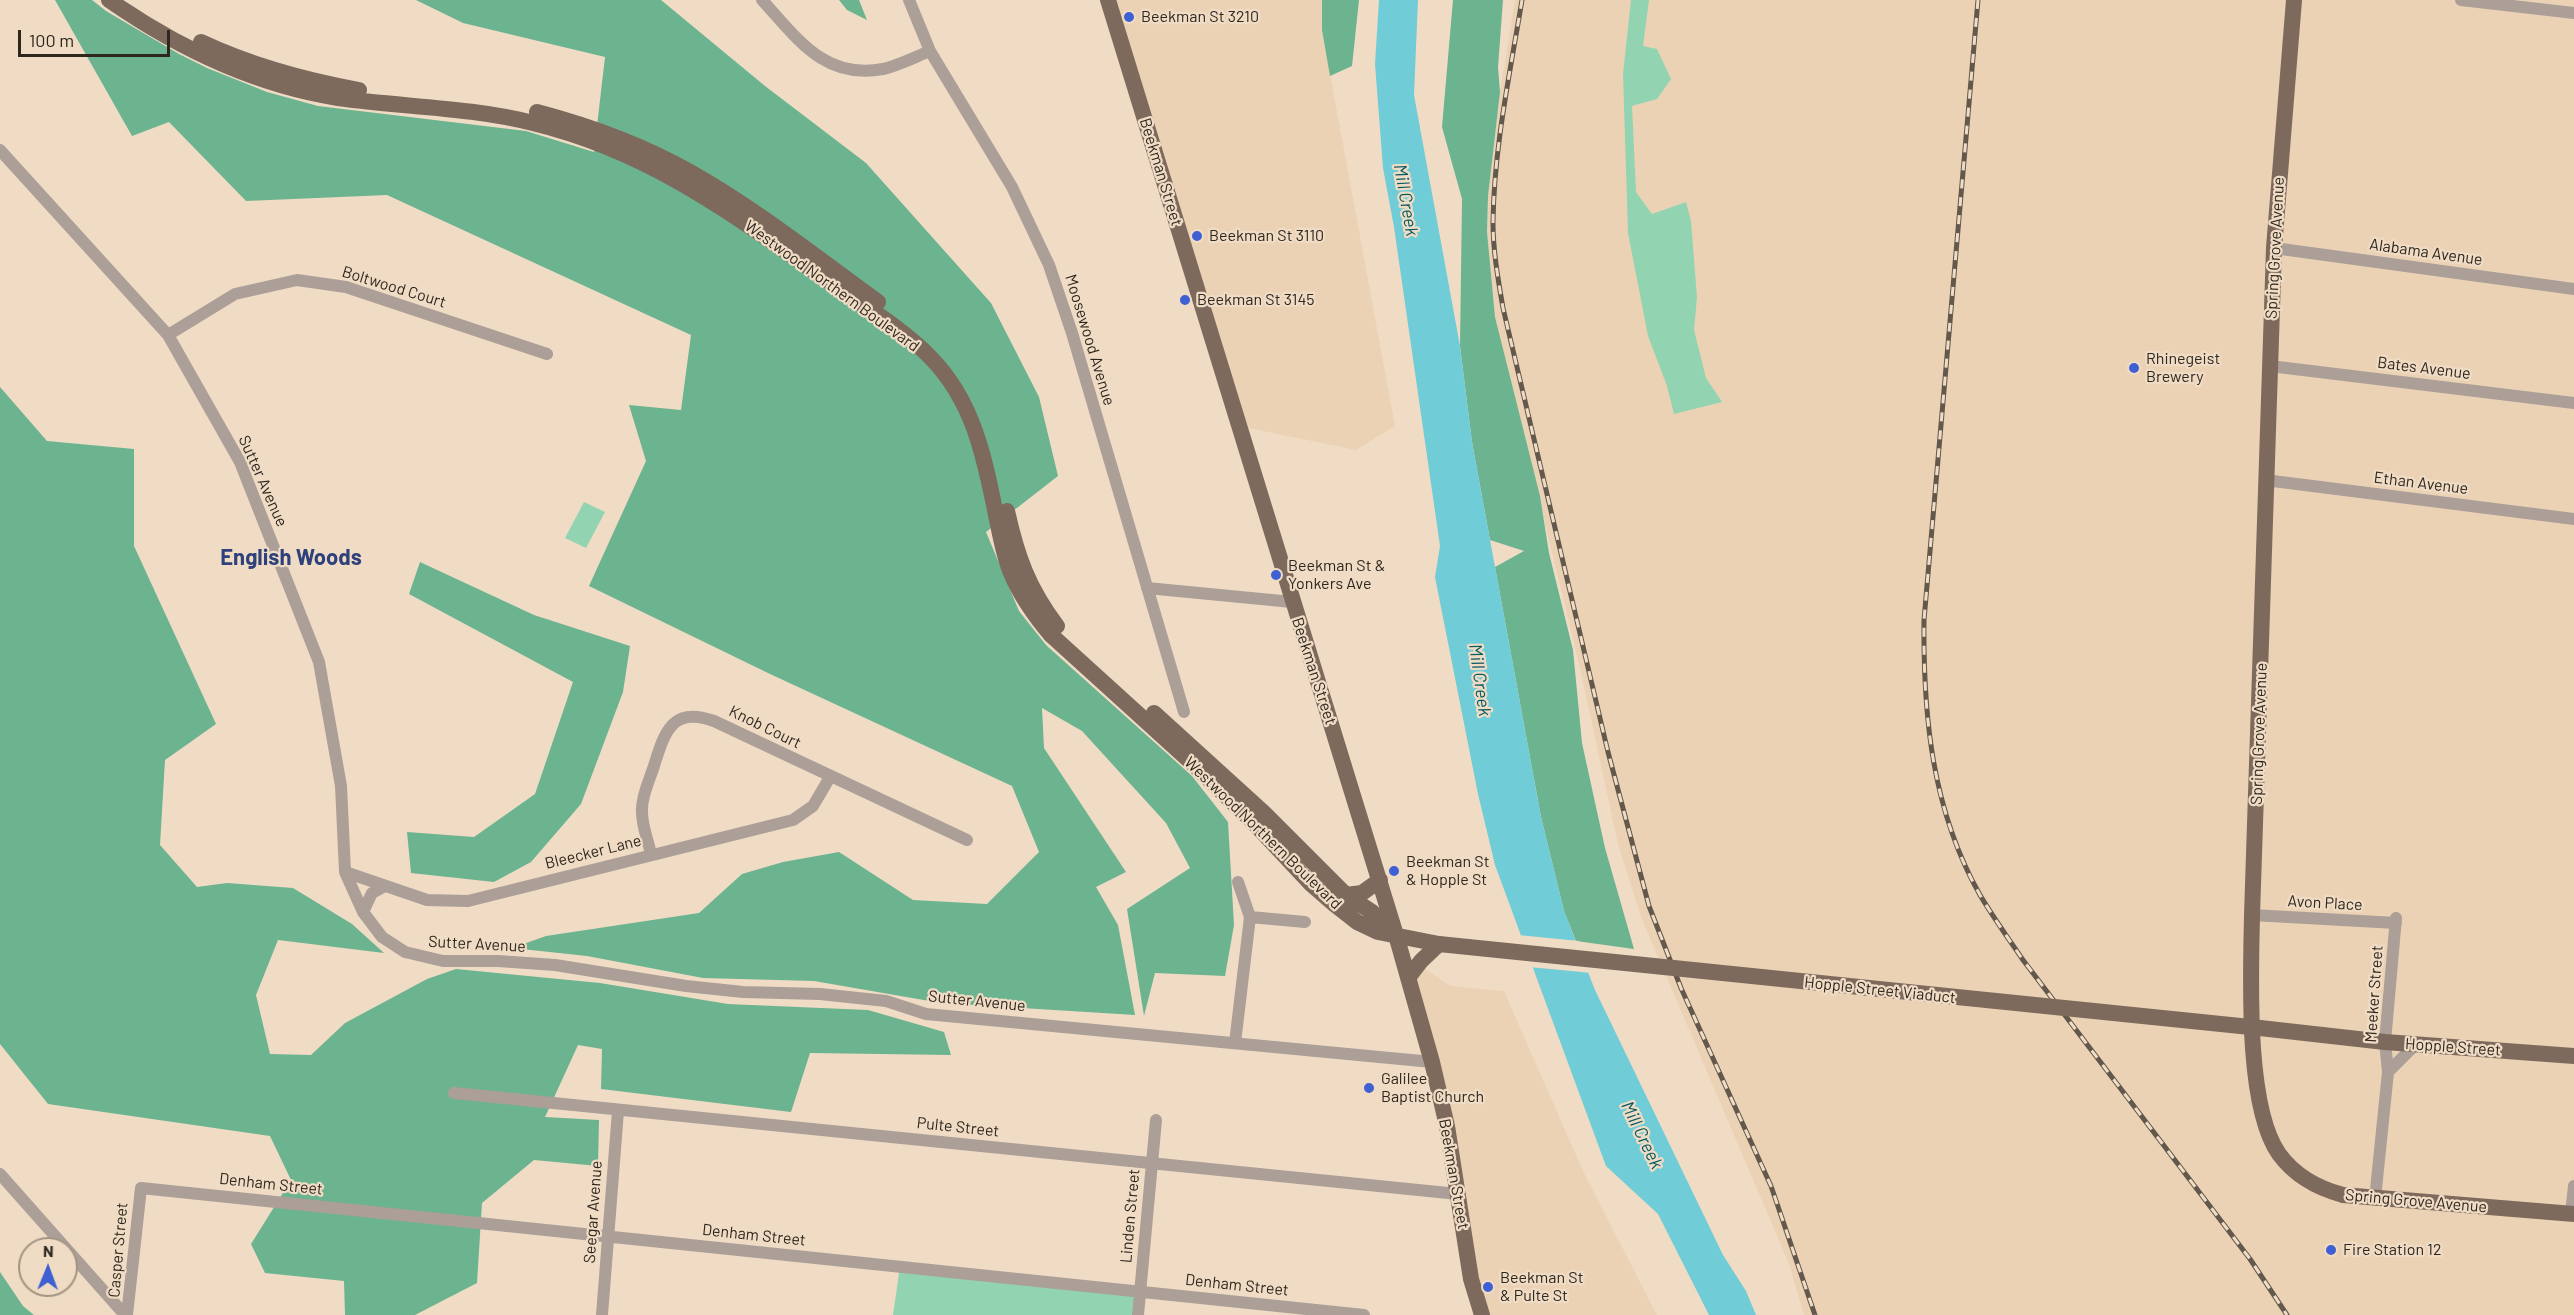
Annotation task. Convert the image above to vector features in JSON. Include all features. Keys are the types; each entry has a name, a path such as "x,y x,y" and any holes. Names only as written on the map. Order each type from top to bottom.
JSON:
{"main road":[{"name":"Westwood Northern Boulevard","path":"109,0 136,19 188,48 264,80 335,97 491,115 530,122 608,146 644,162 713,200 898,330 931,358 963,402 982,450 1010,571 1030,611 1068,652 1207,777 1311,884 1357,922 1377,932 1396,935"},
{"name":"Westwood Northern Boulevard","path":"128,0 199,41 225,53 285,74 359,90 531,111 568,120 626,141 718,188 883,306 935,348 975,402 985,426 1022,569 1032,591 1055,623 1234,786 1346,895 1372,912 1396,935"},
{"name":"Beekman Street","path":"1108,0 1396,935 1432,1062 1447,1126 1471,1279 1482,1315"},
{"name":"Spring Grove Avenue","path":"2294,0 2274,248 2252,915 2251,985 2254,1056 2262,1115 2271,1141 2287,1164 2308,1182 2343,1196 2573,1214"},
{"path":"1346,895 1362,893 1380,880"},
{"path":"1396,935 1433,946 1408,978"},
{"name":"Hopple Street Viaduct","path":"1433,946 2333,1036"},
{"name":"Hopple Street","path":"2333,1036 2574,1056"}],"street":[{"path":"762,0 812,54 836,67 857,72 885,69 930,51"},
{"name":"Moosewood Avenue","path":"909,0 930,51 1012,187 1049,265 1072,333 1184,712"},
{"path":"2461,0 2574,13"},
{"name":"Sutter Avenue","path":"0,150 168,335 240,462 319,662 340,786 345,872 372,926 393,945 419,957 443,961 498,961 555,965 686,986 743,992 820,994 886,1001 926,1014 1432,1062"},
{"name":"Alabama Avenue","path":"2274,248 2574,289"},
{"name":"Boltwood Court","path":"168,335 235,294 297,280 346,286 547,354"},
{"name":"Bates Avenue","path":"2270,366 2574,403"},
{"name":"Ethan Avenue","path":"2265,480 2574,519"},
{"path":"1147,588 1292,602"},
{"name":"Knob Court","path":"651,855 641,807 665,732 676,720 694,716 714,721 967,840"},
{"name":"Bleecker Lane","path":"345,872 427,900 461,902 793,820 813,806 830,777"},
{"path":"1235,1043 1250,917 1238,882"},
{"path":"363,912 372,893 386,886"},
{"name":"Avon Place","path":"2252,915 2396,920"},
{"path":"1250,917 1305,922"},
{"name":"Meeker Street","path":"2375,1198 2388,1072 2385,1042 2396,920"},
{"path":"2388,1072 2416,1044"},
{"name":"Pulte Street","path":"454,1093 1458,1194"},
{"name":"Seegar Avenue","path":"602,1315 618,1111"},
{"name":"Linden Street","path":"1138,1315 1156,1120"},
{"path":"0,1174 126,1315"},
{"path":"2573,1214 2574,1186"},
{"name":"Denham Street","path":"141,1188 1364,1315"},
{"name":"Casper Street","path":"126,1315 141,1188"}],"shaded area":[{"path":"1108,0 1322,0 1322,30 1395,426 1356,450 1238,426"},
{"path":"1515,0 2574,0 2574,1315 1804,1315 1789,1264 1641,917 1618,844 1579,664 1495,317 1487,232 1488,196 1500,92"},
{"path":"1400,951 1450,986 1504,991 1584,1173 1657,1315 1482,1315 1458,1194"}],"green space":[{"path":"55,0 92,0 106,11 179,54 267,92 318,106 526,131 594,152 605,57 463,23 416,0 661,0 765,86 866,163 991,303 1039,397 1058,476 986,532 1019,611 1046,645 1192,776 1228,822 1234,925 1225,976 1155,973 1144,1016 1127,909 1190,868 1166,823 1082,731 1042,708 1044,748 1126,872 1096,887 1118,925 1135,1015 941,1003 814,981 703,978 587,956 512,948 546,936 699,913 742,874 783,862 839,852 913,900 987,904 1039,852 1012,786 770,674 589,586 646,461 629,405 681,410 691,335 387,195 246,201 169,122 132,136"},
{"path":"839,0 859,0 867,20 847,10"},
{"path":"1322,0 1359,0 1352,66 1330,76 1322,30"},
{"path":"1453,0 1503,0 1498,67 1500,92 1488,196 1487,232 1495,317 1540,496 1549,553 1573,650 1582,743 1605,848 1634,949 1576,941 1564,911 1541,817 1495,567 1524,551 1490,540 1472,442 1460,346 1462,199 1442,127"},
{"path":"1631,0 1649,0 1643,46 1657,49 1671,79 1657,99 1632,106 1636,192 1652,214 1686,202 1691,221 1697,297 1694,330 1706,378 1722,402 1674,414 1667,386 1648,336 1628,233 1623,74"},
{"path":"0,387 47,441 134,449 134,546 216,724 165,760 160,845 197,887 227,883 293,888 352,924 384,953 278,940 256,995 270,1054 311,1055 345,1023 427,979 456,969 600,983 728,1004 868,1010 944,1032 951,1055 810,1053 791,1112 601,1089 602,1049 578,1045 545,1117 599,1120 598,1166 534,1160 482,1203 477,1283 415,1315 345,1315 344,1281 265,1273 251,1244 291,1180 270,1136 48,1104 0,1044"},
{"path":"584,502 605,512 586,548 565,538"},
{"path":"420,562 534,615 630,646 623,692 581,804 531,862 494,882 411,873 407,832 474,837 535,794 573,682 409,594"},
{"path":"900,1266 1140,1292 1138,1315 893,1315"},
{"path":"0,1272 23,1306 34,1315 0,1315"}],"water":[{"name":"Mill Creek","path":"1379,0 1418,0 1414,95 1460,346 1472,442 1541,817 1564,911 1595,990 1723,1255 1746,1291 1756,1315 1709,1315 1658,1214 1606,1166 1495,865 1478,794 1435,577 1440,546 1394,227 1383,168 1375,64"}],"pier":[{"path":"1518,935 1579,941 1592,973 1529,967"}],"railway":[{"path":"1522,0 1503,110 1494,194 1494,244 1503,308 1608,752 1649,906 1681,988 1771,1186 1815,1315"},
{"path":"1978,0 1924,620 1929,727 1941,796 1964,863 1995,919 2023,960 2250,1259 2287,1315"}],"place":[{"name":"Beekman St 3210","path":"1129,17"},
{"name":"Beekman St 3110","path":"1197,236"},
{"name":"Beekman St 3145","path":"1185,300"},
{"name":"Rhinegeist Brewery","path":"2134,368"},
{"name":"Beekman St & Yonkers Ave","path":"1276,575"},
{"name":"Beekman St & Hopple St","path":"1394,871"},
{"name":"Galilee Baptist Church","path":"1369,1088"},
{"name":"Fire Station 12","path":"2331,1250"},
{"name":"Beekman St & Pulte St","path":"1488,1287"}],"district":[{"name":"English Woods","path":"291,558"}]}
